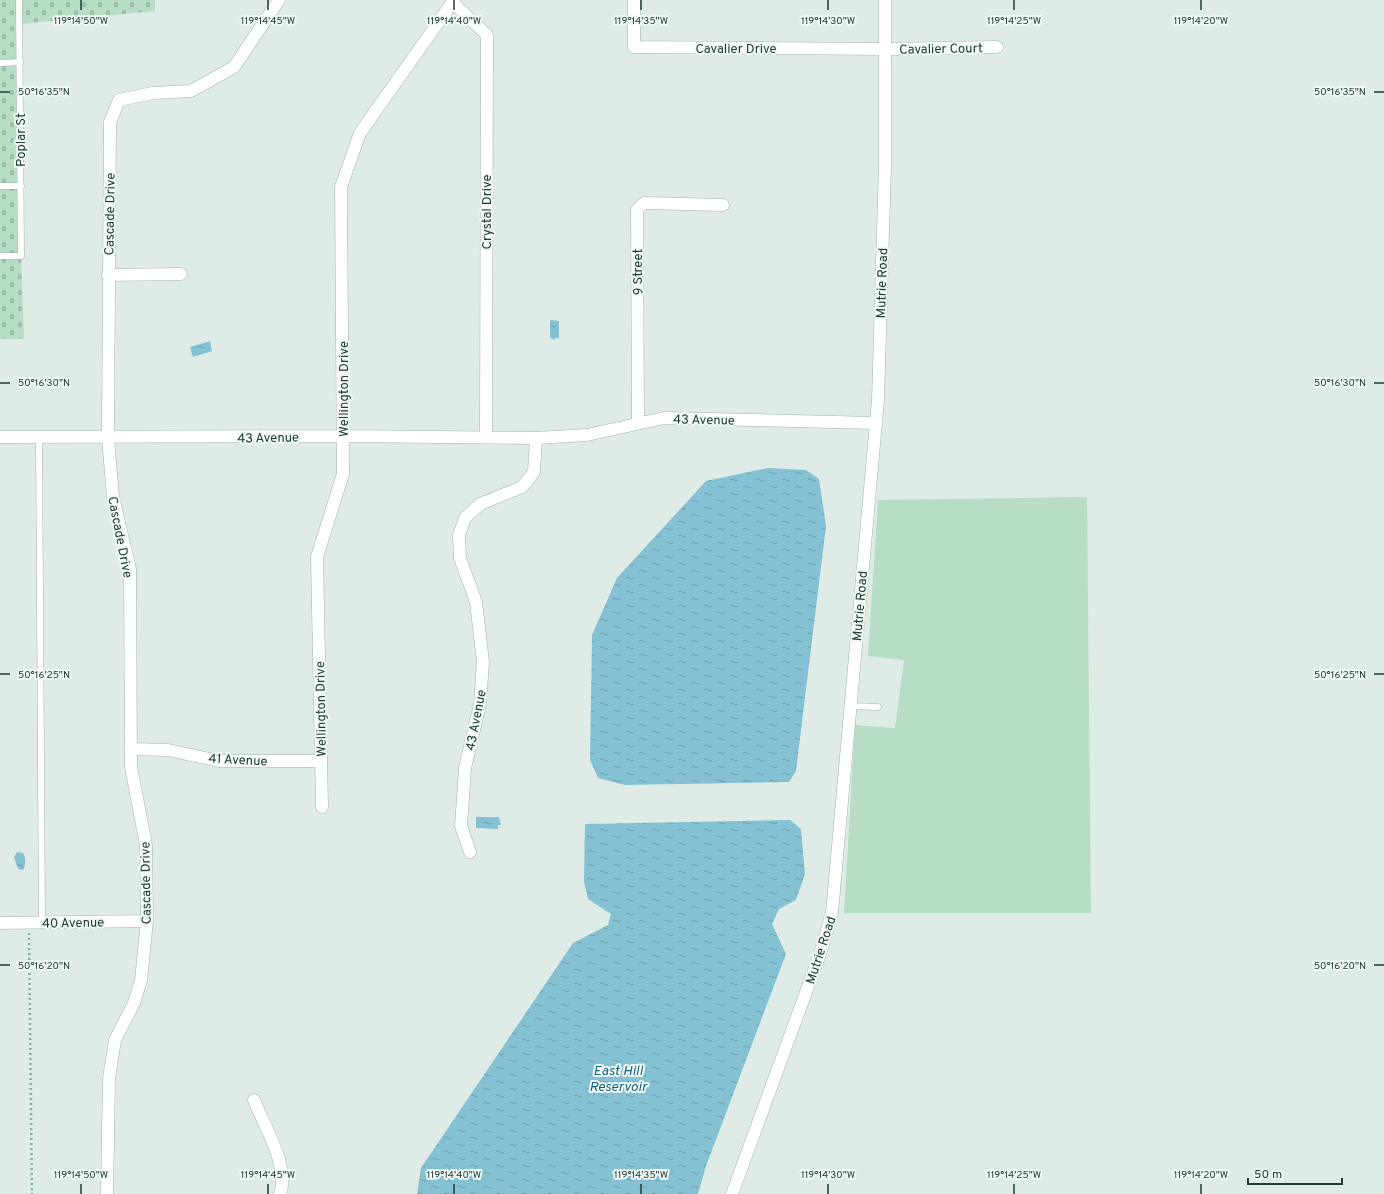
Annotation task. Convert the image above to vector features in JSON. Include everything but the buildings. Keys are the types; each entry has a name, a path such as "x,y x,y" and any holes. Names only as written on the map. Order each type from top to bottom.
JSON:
{"street":[{"name":"Cascade Drive","path":"107,1194 111,1070 115,1040 134,1003 141,980 147,922 146,845 131,767 130,569 113,497 108,438 110,122 119,100 153,93 190,91 234,67 279,0"},
{"name":"Cavalier Drive","path":"634,0 634,48 885,49"},
{"name":"Mutrie Road","path":"732,1194 820,954 832,913 878,400 884,181 886,0"},
{"name":"Wellington Drive","path":"322,807 317,557 343,474 344,436 341,186 360,133 453,1"},
{"name":"Crystal Drive","path":"453,1 487,35 486,436"},
{"name":"Cavalier Court","path":"885,49 997,47"},
{"name":"9 Street","path":"638,423 637,210 644,203 722,205"},
{"path":"108,275 181,274"},
{"name":"43 Avenue","path":"0,437 108,438 486,436 536,438 587,435 664,418 875,423"},
{"name":"43 Avenue","path":"470,852 461,826 465,768 480,704 483,662 476,602 460,558 459,535 465,518 480,504 522,487 534,472 536,438"},
{"name":"41 Avenue","path":"131,749 168,750 219,761 321,761"},
{"name":"40 Avenue","path":"0,923 147,922"},
{"path":"254,1100 281,1165 284,1186 280,1194"}],"lane":[{"name":"Poplar St","path":"0,256 21,256 19,0"},
{"path":"0,63 20,62"},
{"path":"0,186 21,186"},
{"path":"40,438 42,923"},
{"path":"850,706 878,707"}],"path":[{"path":"29,923 32,1194"}],"green space":[{"path":"0,0 155,0 155,11 20,24 21,256 24,339 0,339"},
{"path":"1087,497 1091,913 844,913 855,725 895,728 904,660 868,656 878,500"}],"water":[{"path":"550,320 559,321 559,338 555,338 555,340 550,338"},
{"path":"210,341 212,351 193,357 190,347"},
{"path":"768,468 806,470 819,479 826,526 796,771 789,782 625,785 598,778 590,760 592,635 617,578 706,481"},
{"path":"476,817 499,817 501,825 498,825 498,829 476,828"},
{"name":"East Hill Reservoir","path":"790,820 801,829 805,874 796,900 779,909 772,924 786,954 706,1166 698,1194 417,1194 421,1168 573,943 608,925 611,914 588,899 584,881 585,824"},
{"path":"17,852 23,853 25,857 23,870 18,869 14,857"}]}
